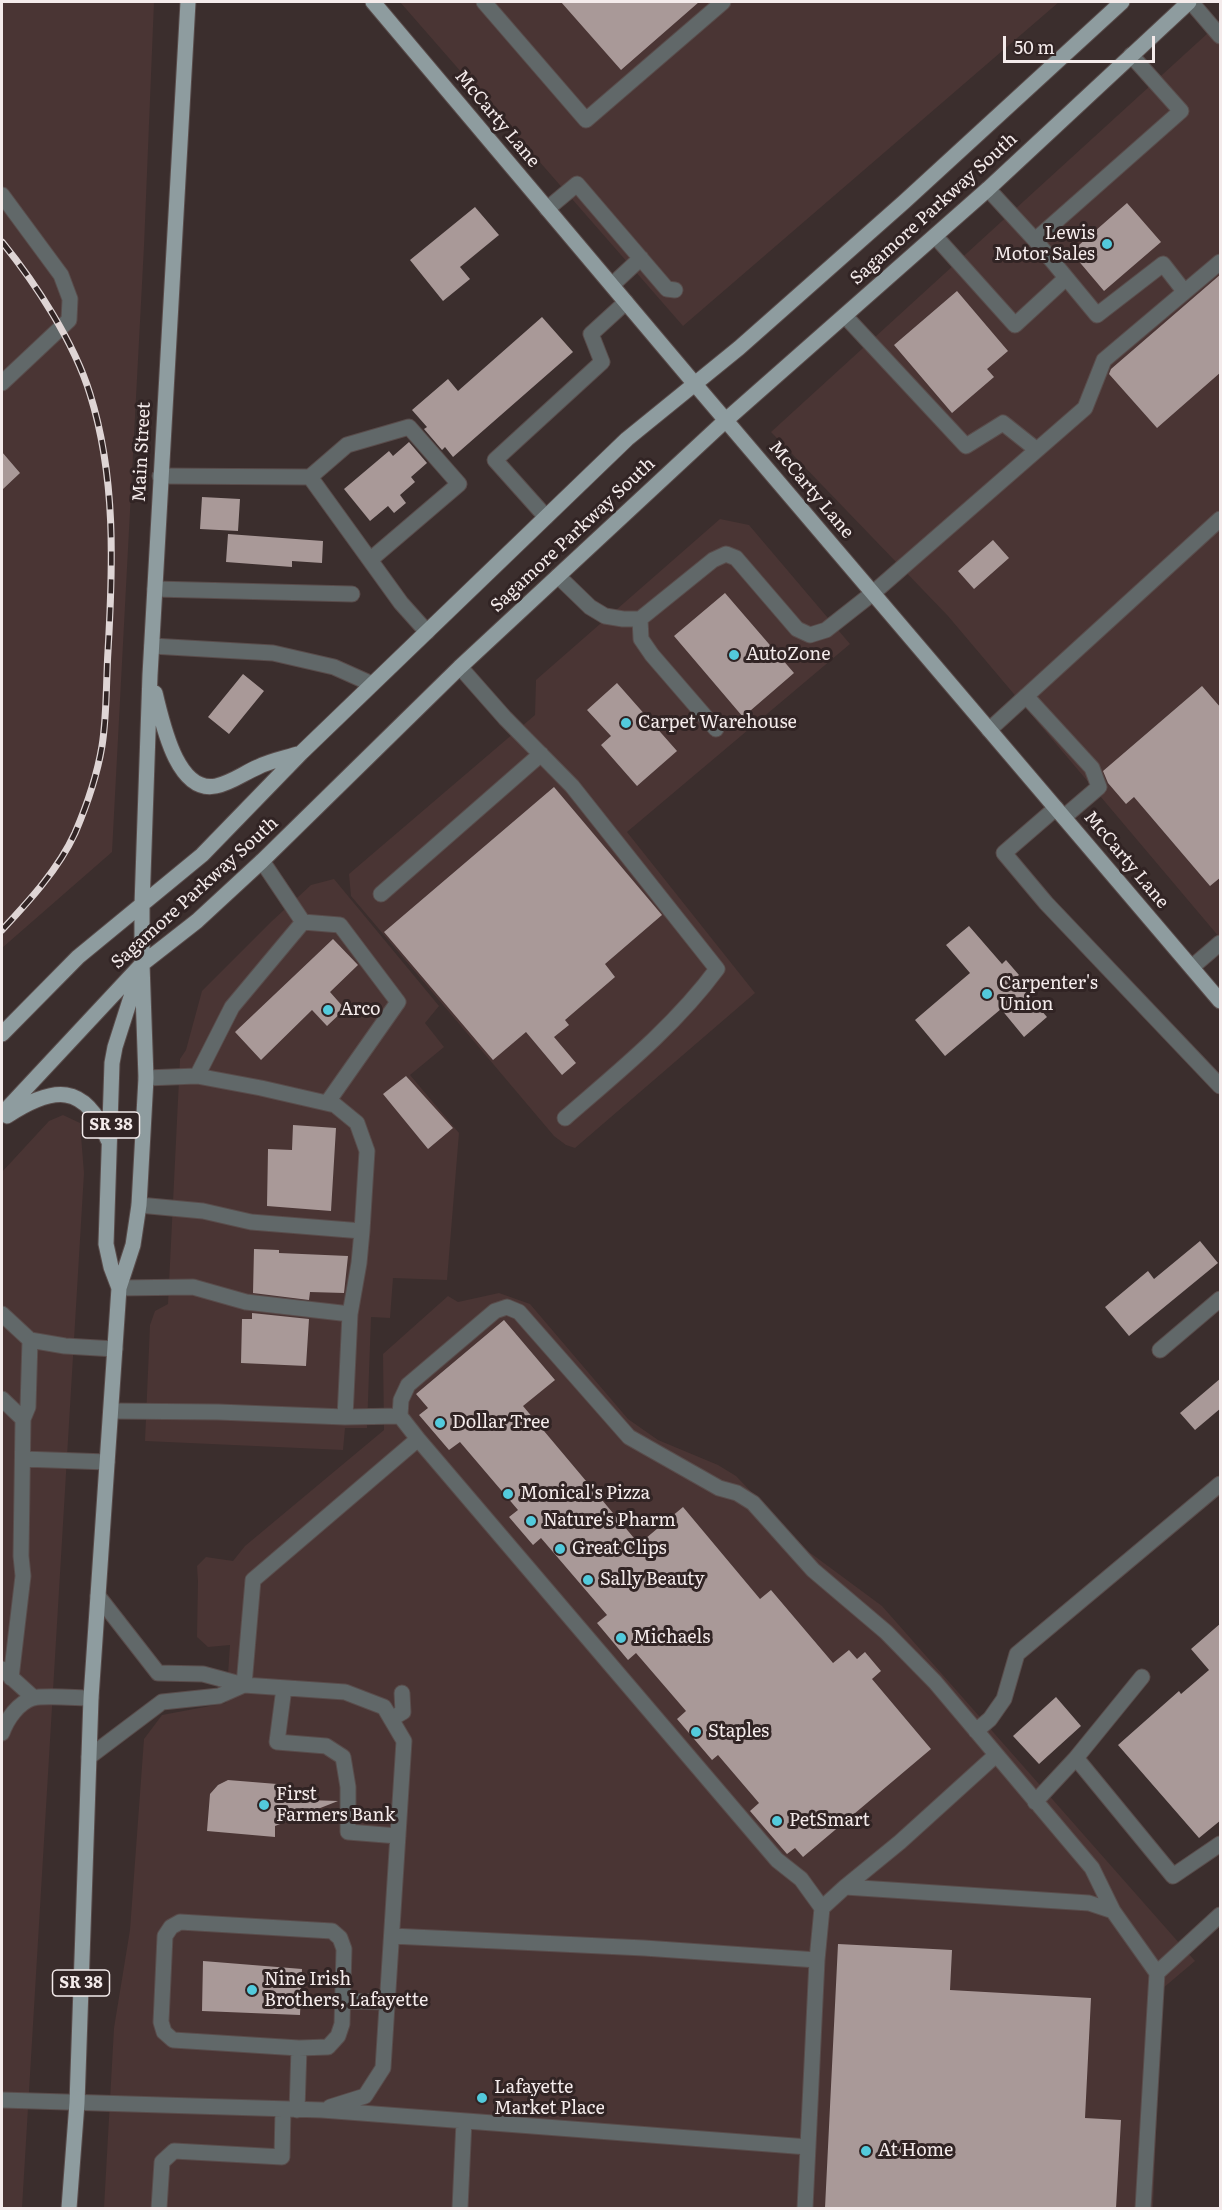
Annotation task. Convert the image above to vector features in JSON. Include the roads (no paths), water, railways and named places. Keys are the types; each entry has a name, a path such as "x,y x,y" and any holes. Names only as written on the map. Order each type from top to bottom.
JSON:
{"main road":[{"name":"Main Street","path":"142,905 160,476 188,2"},
{"name":"Sagamore Parkway South","path":"2,1034 78,957 202,855 301,753 627,439 739,348 904,202 1122,2"},
{"name":"Sagamore Parkway South","path":"2,1117 142,964 197,921 262,861 460,667 726,420 988,189 1190,2"},
{"name":"McCarty Lane","path":"378,3 694,383 1221,1001"},
{"path":"150,675 172,750 185,774 200,785 213,787 228,783 259,766 301,753"},
{"name":"SR 38","path":"69,2208 77,2103 91,1698 119,1288 133,1245 139,1205 146,1078 142,905"},
{"name":"SR 38","path":"119,1288 106,1244 112,1063 142,964"},
{"path":"2,1117 40,1099 58,1094 70,1095 93,1110 110,1144"}],"lane":[{"path":"484,2 586,120 723,2"},
{"path":"1190,2 1221,36"},
{"path":"1035,240 1181,111 1131,55"},
{"path":"548,209 577,184 667,289 675,290"},
{"path":"988,189 1035,240 1097,315 1162,264 1184,291"},
{"path":"2,195 61,275 70,299 69,320 2,382"},
{"path":"935,236 1015,325 1066,278"},
{"path":"612,285 641,258"},
{"path":"558,576 590,608 606,616 640,619 713,560 726,554 736,558 797,629 810,635 826,630 873,593 1085,408 1104,360 1221,262"},
{"path":"546,517 495,460 602,362 591,334 626,302"},
{"path":"845,315 966,446 1003,423 1037,450"},
{"path":"160,476 310,477 347,446 409,427 459,484 370,560"},
{"path":"310,477 401,603 427,632"},
{"path":"989,730 1221,519"},
{"path":"155,589 352,594"},
{"path":"640,619 641,639 652,655 716,729"},
{"path":"152,646 273,653 334,667 372,684"},
{"path":"460,667 572,786 717,969 697,997 565,1118"},
{"path":"1026,696 1092,768 1100,787 1004,853 1046,903 1221,1086"},
{"path":"381,894 541,754"},
{"path":"262,861 303,922"},
{"path":"197,1076 231,1007 303,922"},
{"path":"303,922 339,925 398,1002 327,1103"},
{"path":"1192,967 1221,943"},
{"path":"146,1078 197,1076 261,1088 335,1105 357,1123 367,1150 359,1263 350,1314 345,1417"},
{"path":"139,1205 203,1211 251,1222 362,1231"},
{"path":"119,1288 193,1287 246,1302 350,1314"},
{"path":"1160,1350 1221,1299"},
{"path":"805,2208 817,1960 822,1908 801,1879 777,1860 400,1416 401,1400 408,1385 495,1311 507,1307 519,1311 629,1437 719,1488 737,1493 753,1503 813,1570 886,1632 935,1682 1092,1868 1113,1911 1157,1973 1143,2208"},
{"path":"2,1314 30,1340 65,1346 115,1349"},
{"path":"30,1340 27,1407 24,1419 21,1556 23,1576 6,1673 34,1698"},
{"path":"2,1399 24,1419"},
{"path":"111,1411 345,1417 400,1416"},
{"path":"244,1685 253,1580 418,1439"},
{"path":"23,1459 107,1462"},
{"path":"976,1731 990,1719 1004,1699 1017,1654 1221,1484"},
{"path":"98,1596 158,1672 203,1674 244,1685 345,1692 384,1707 404,1741 383,2068 365,2096 322,2110"},
{"path":"1035,1802 1076,1758 1142,1677"},
{"path":"89,1757 162,1702 219,1696 244,1685"},
{"path":"284,1688 277,1742 326,1746 343,1757 348,1786 348,1832 398,1836"},
{"path":"391,1719 403,1712 402,1693"},
{"path":"2,1733 10,1716 34,1698 91,1698"},
{"path":"822,1908 900,1842 996,1755"},
{"path":"1076,1758 1173,1876 1221,1844"},
{"path":"845,1887 1089,1904 1113,1911"},
{"path":"1157,1973 1221,1916"},
{"path":"180,1922 332,1931 340,1938 344,1948 343,2001 342,2024 338,2036 328,2047 299,2048 173,2040 164,2032 160,2022 165,1936 171,1927 180,1922"},
{"path":"392,1936 644,1948 817,1960"},
{"path":"343,2001 388,2002"},
{"path":"159,2208 162,2162 174,2151 282,2157 299,2048"},
{"path":"2,2100 322,2110 808,2147"},
{"path":"460,2208 464,2121"}],"railway":[{"path":"2,242 53,314 83,374 98,425 111,521 110,619 105,722 94,779 68,847 52,872 2,930"}],"place":[{"name":"Lewis Motor Sales","path":"1107,244"},
{"name":"AutoZone","path":"734,655"},
{"name":"Carpet Warehouse","path":"626,723"},
{"name":"Carpenter's Union","path":"987,994"},
{"name":"Arco","path":"328,1010"},
{"name":"Dollar Tree","path":"440,1423"},
{"name":"Monical's Pizza","path":"508,1494"},
{"name":"Nature's Pharm","path":"531,1521"},
{"name":"Great Clips","path":"560,1549"},
{"name":"Sally Beauty","path":"588,1580"},
{"name":"Michaels","path":"621,1638"},
{"name":"Staples","path":"696,1732"},
{"name":"First Farmers Bank","path":"264,1805"},
{"name":"PetSmart","path":"777,1821"},
{"name":"Nine Irish Brothers, Lafayette","path":"252,1990"},
{"name":"Lafayette Market Place","path":"482,2098"},
{"name":"At Home","path":"866,2151"}]}
